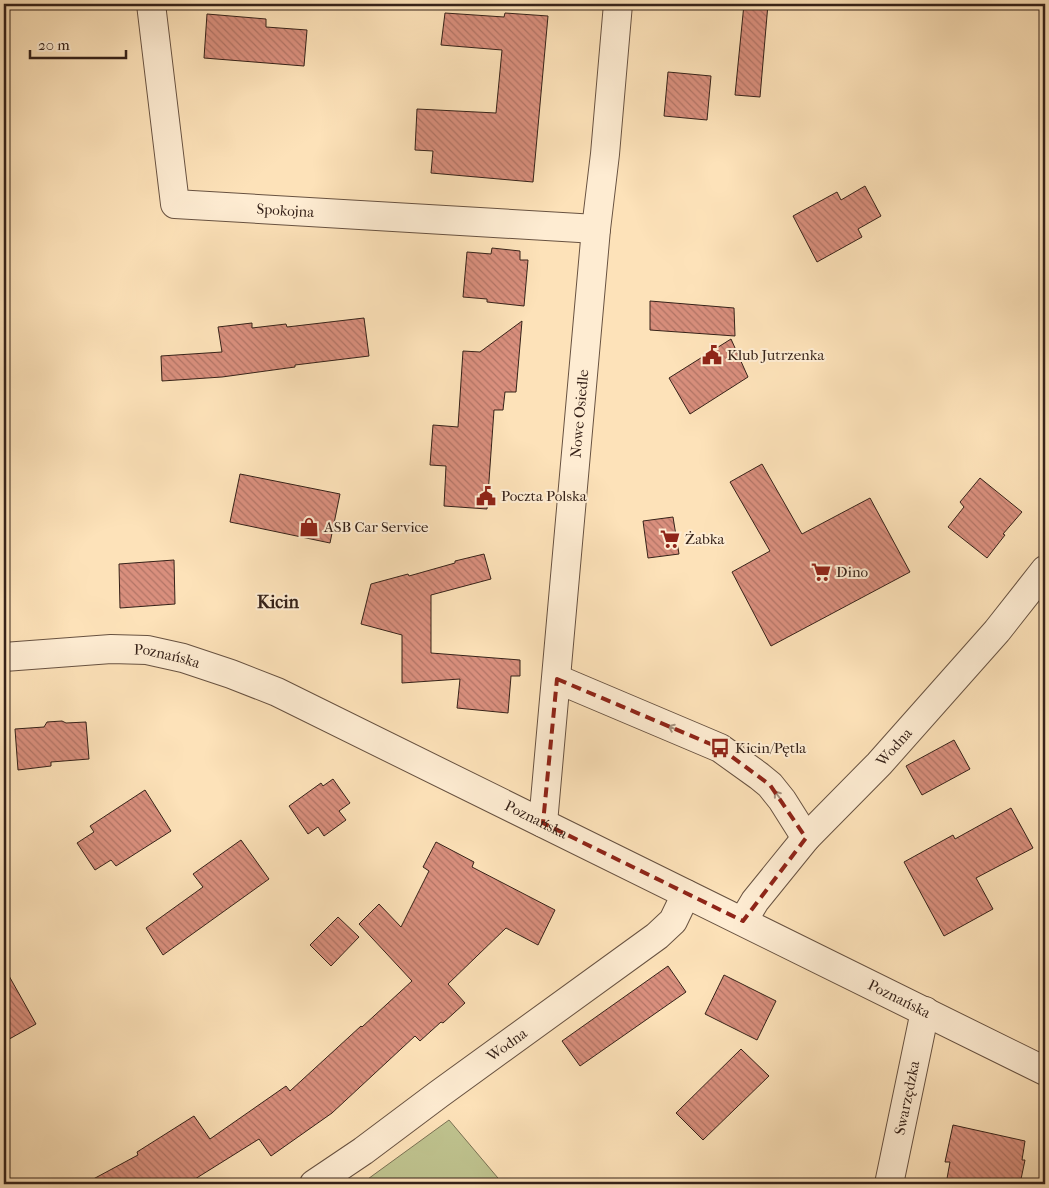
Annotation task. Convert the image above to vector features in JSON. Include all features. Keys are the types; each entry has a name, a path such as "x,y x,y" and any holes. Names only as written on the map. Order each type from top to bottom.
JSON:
{"street":[{"name":"Spokojna","path":"151,4 175,204 596,229"},
{"name":"Nowe Osiedle","path":"543,823 618,4"},
{"name":"Wodna","path":"743,921 755,902 806,838 879,764 997,631 1045,570"},
{"name":"Poznańska","path":"4,657 111,649 147,650 183,658 277,692 1045,1071"},
{"path":"557,679 720,748 770,785 806,838"},
{"name":"Wodna","path":"314,1184 363,1151 657,936 673,921 686,894"},
{"name":"Swarzędzka","path":"889,1184 925,1011"}],"highlighted area":[{"path":"557,679 720,748 770,785 806,838 743,921 543,823"}],"green space":[{"path":"449,1120 503,1184 361,1184"}],"building":[{"path":"744,4 768,4 760,97 735,95"},
{"path":"445,13 504,17 505,13 548,16 533,182 431,173 433,151 415,150 417,109 496,113 502,50 441,45"},
{"path":"207,14 266,19 266,27 307,30 304,66 204,58"},
{"path":"668,72 711,76 707,120 664,116"},
{"path":"865,186 881,216 858,229 862,237 817,262 793,216 837,192 841,200"},
{"path":"492,248 520,251 520,260 528,260 524,306 487,302 487,299 463,297 467,252 491,254"},
{"path":"650,301 734,308 735,336 650,330"},
{"path":"364,318 369,356 295,365 295,367 222,377 162,381 161,356 222,352 218,327 252,323 252,328 286,324 287,327"},
{"path":"522,321 516,392 505,392 503,410 494,410 487,509 444,506 446,466 430,465 433,425 458,427 463,351 480,352"},
{"path":"731,339 748,377 690,414 669,378"},
{"name":"Dino","path":"762,464 802,534 870,498 910,572 771,646 732,572 770,551 730,482"},
{"path":"240,474 340,494 330,543 230,522"},
{"path":"980,478 1022,512 1003,534 1005,535 987,558 948,527 964,507 960,502"},
{"name":"Żabka","path":"673,517 679,554 648,558 643,521"},
{"path":"484,554 491,579 431,595 431,653 520,660 520,676 511,676 508,713 457,708 460,679 402,683 402,635 361,624 371,584 408,574 409,576"},
{"path":"174,560 175,604 120,608 119,564"},
{"path":"62,721 66,723 86,722 89,759 51,762 51,766 18,770 15,729 44,727 47,722"},
{"path":"954,740 970,769 922,795 906,766"},
{"path":"333,779 350,803 339,811 346,820 324,836 318,827 308,834 289,806 321,783 323,786"},
{"path":"145,790 171,831 116,866 111,860 95,870 77,843 94,832 90,826"},
{"path":"1011,808 1033,848 976,878 993,909 944,936 904,862 953,835 955,839"},
{"path":"241,840 269,879 163,955 146,928 203,887 193,874"},
{"path":"436,842 474,862 472,867 555,910 538,945 506,928 448,984 465,1003 420,1041 415,1036 332,1113 271,1156 259,1139 187,1184 84,1184 138,1155 137,1152 194,1116 210,1139 286,1086 290,1091 412,981 359,924 379,904 401,927 429,871 423,867"},
{"path":"338,917 359,937 331,966 310,945"},
{"path":"668,966 686,992 580,1066 562,1041"},
{"path":"4,967 36,1024 4,1042"},
{"path":"724,975 776,1001 757,1040 705,1014"},
{"path":"741,1049 769,1076 703,1140 676,1113"},
{"path":"953,1125 1025,1141 1022,1160 1025,1160 1020,1184 946,1184 950,1162 945,1162"}],"place":[{"name":"Klub Jutrzenka","path":"712,355"},
{"name":"Poczta Polska","path":"486,496"},
{"name":"ASB Car Service","path":"309,527"},
{"name":"Żabka","path":"670,539"},
{"name":"Dino","path":"821,572"},
{"name":"Kicin/Pętla","path":"720,748"}],"district":[{"name":"Kicin","path":"278,602"}]}
